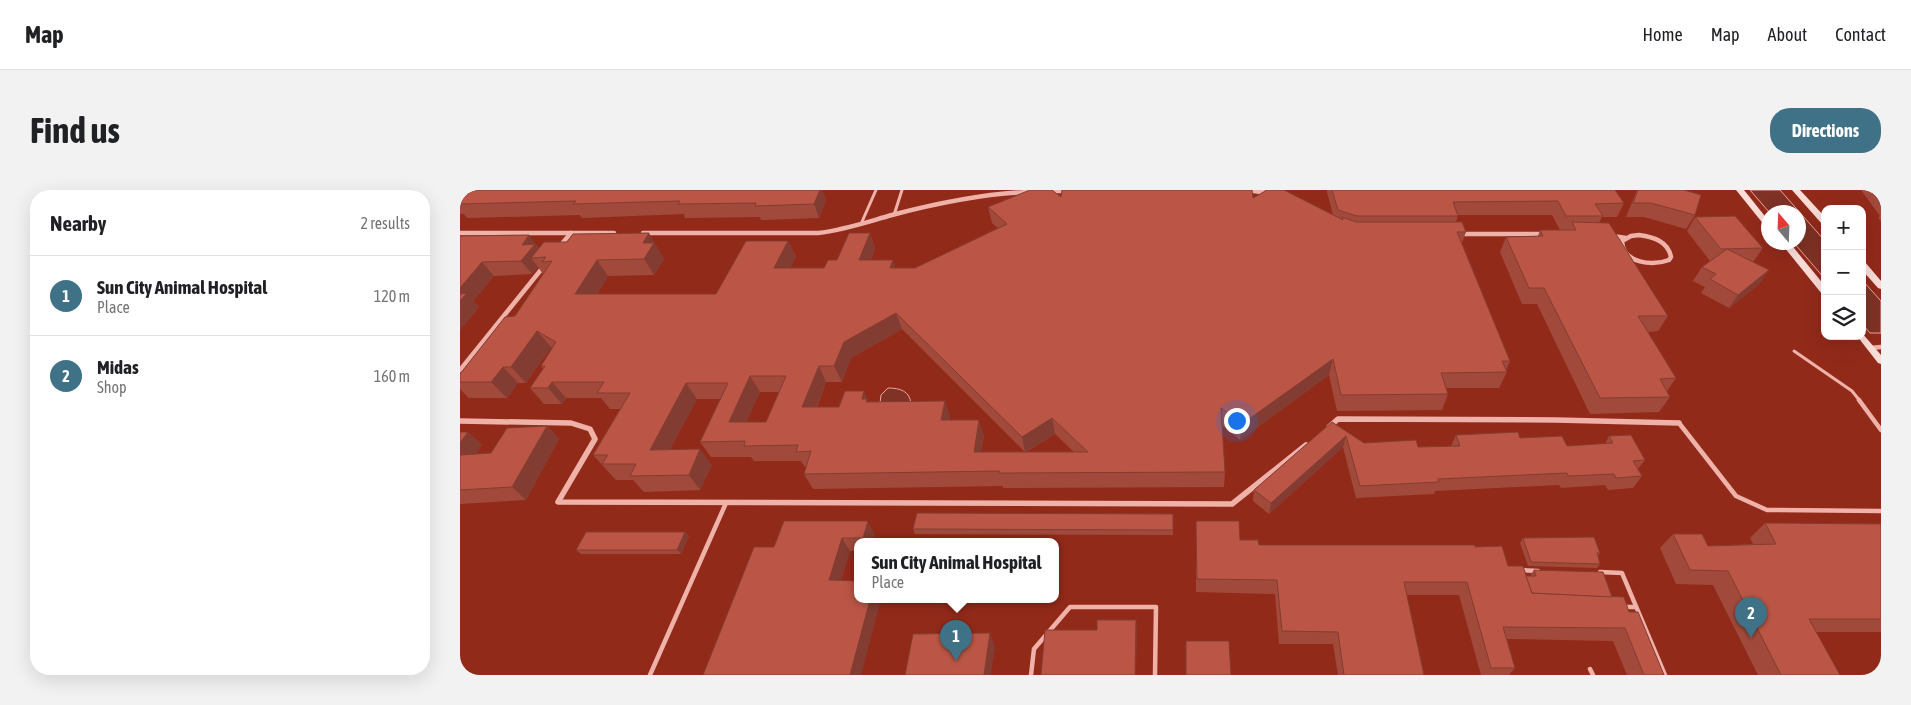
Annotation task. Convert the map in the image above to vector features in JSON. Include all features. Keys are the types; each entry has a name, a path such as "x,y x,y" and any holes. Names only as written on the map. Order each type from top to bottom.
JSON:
{"main road":[{"path":"1740,190 1761,216"},
{"path":"1796,190 1821,218"},
{"path":"1791,250 1821,287"},
{"path":"1866,269 1881,286"},
{"path":"1864,340 1881,361"}],"street":[{"path":"1237,190 1256,190 1278,197"},
{"path":"1045,192 1074,191"},
{"path":"639,233 806,234 842,230 894,215 997,193 1035,192"},
{"path":"460,233 620,233"},
{"path":"558,248 571,233"},
{"path":"1459,234 1552,234"},
{"path":"1608,236 1626,238 1639,236 1655,239 1668,247 1671,257 1669,260 1657,264 1641,262 1623,250 1622,245 1626,238"},
{"path":"460,370 546,263"},
{"path":"1870,348 1881,348"},
{"path":"1323,432 1338,420 1556,420 1680,423"},
{"path":"460,421 572,423 590,429 595,439 558,502 1232,504 1308,444"}],"lane":[{"path":"861,224 876,190"},
{"path":"894,215 902,190"},
{"path":"1794,350 1852,391 1881,430"},
{"path":"1680,423 1736,496 1767,510 1881,511"},
{"path":"650,675 726,503"},
{"path":"1518,578 1516,570 1545,571"},
{"path":"1593,572 1622,573 1665,675"},
{"path":"1031,675 1034,648 1070,607 1156,607 1155,675"},
{"path":"1618,607 1636,607"},
{"path":"1590,669 1593,675"}],"shaded area":[{"path":"1750,190 1780,190 1793,205 1763,205"},
{"path":"1806,219 1821,236 1821,274 1800,250 1806,250"},
{"path":"1866,284 1881,301 1881,333 1870,333 1866,328"},
{"path":"888,388 904,391 909,396 911,404 880,403 881,395"}],"building":[{"path":"460,190 820,190 814,204 755,206 756,203 678,204 680,201 573,204 576,201 460,204"},
{"path":"1030,190 1052,190 1061,197 1062,190 1252,190 1253,198 1267,190 1284,190 1343,220 1342,217 1356,222 1462,222 1466,232 1457,232 1510,361 1502,361 1507,372 1441,373 1448,394 1341,395 1333,359 1242,424 1221,408 1225,472 999,473 1000,471 804,474 811,451 796,452 798,445 744,446 745,441 700,442 728,383 686,383 650,450 700,449 689,475 630,476 636,464 602,464 608,455 593,455 630,393 597,393 604,382 552,382 548,388 530,388 545,366 541,366 556,342 537,331 511,367 503,367 491,382 460,382 460,374 505,317 515,316 552,261 542,262 546,257 531,258 544,242 567,242 573,234 649,233 643,243 654,243 644,259 597,260 575,294 716,294 746,241 788,241 774,268 824,268 828,260 837,260 849,233 870,233 859,260 893,260 890,268 915,268 1007,224 988,207","holes":["896,313 1022,437 1052,418 1088,452 974,452 979,420 941,420 945,401 866,402 867,399 862,399 864,391 845,391 839,407 802,407 819,366 834,366 844,342","750,376 786,376 766,422 729,422"]},
{"path":"1332,190 1615,190 1624,203 1595,204 1603,216 1566,216 1558,201 1453,202 1458,216 1357,216 1338,210"},
{"path":"1638,190 1684,190 1701,195 1695,215 1651,203 1633,203"},
{"path":"1735,216 1761,248 1721,249 1695,217"},
{"path":"1572,222 1609,223 1668,316 1638,316 1676,378 1660,379 1670,397 1600,398 1544,288 1529,288 1506,237 1543,236 1540,230 1576,230"},
{"path":"529,235 522,245 535,244 521,261 482,262 460,288 460,236"},
{"path":"1727,249 1769,270 1738,295 1710,279 1716,274 1702,267"},
{"path":"467,293 460,301 460,294"},
{"path":"1332,422 1364,443 1416,440 1418,447 1460,446 1456,435 1518,432 1520,438 1562,436 1567,446 1613,443 1609,436 1631,435 1645,460 1633,461 1642,476 1616,478 1614,474 1568,476 1567,473 1438,479 1439,482 1360,486 1346,436 1271,503 1254,490"},
{"path":"547,426 512,487 460,490 460,455 491,453 507,428"},
{"path":"460,432 468,432 460,443"},
{"path":"917,513 1173,514 1173,530 913,529"},
{"path":"784,521 868,521 863,538 842,538 829,580 854,581 854,603 869,603 850,675 703,675 754,547 774,547"},
{"path":"1196,521 1239,521 1240,540 1258,540 1259,545 1502,546 1508,566 1523,566 1532,593 1624,597 1629,612 1638,612 1664,675 1644,675 1625,628 1503,627 1515,668 1491,668 1467,582 1404,582 1424,675 1344,675 1338,632 1282,631 1277,580 1197,579"},
{"path":"1765,523 1881,524 1881,619 1809,619 1840,675 1781,675 1728,571 1690,570 1673,534 1702,534 1708,546 1776,544"},
{"path":"586,532 685,532 677,550 576,550"},
{"path":"1594,537 1600,553 1597,553 1600,564 1531,562 1523,538"},
{"path":"1534,570 1603,572 1612,597 1532,593 1526,576 1536,576"},
{"path":"1097,620 1136,620 1135,675 1041,675 1045,630 1097,630"},
{"path":"990,633 984,675 905,675 913,634"},
{"path":"1186,641 1229,641 1231,675 1186,675"}],"place":[{"name":"Midas","path":"1751,638"},
{"name":"Sun City Animal Hospital","path":"956,661"}]}
